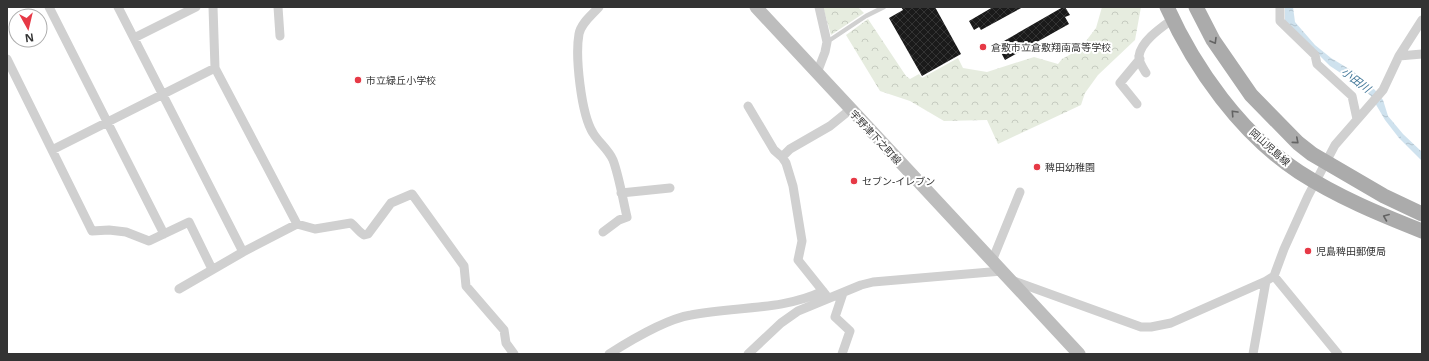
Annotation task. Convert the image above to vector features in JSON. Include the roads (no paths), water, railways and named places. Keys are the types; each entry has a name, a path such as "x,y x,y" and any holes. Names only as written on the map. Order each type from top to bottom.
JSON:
{"main road":[{"name":"宇野津下之町線","path":"756,7 1079,354"},
{"path":"1196,7 1213,40 1251,94 1278,124 1298,143 1312,154 1384,196 1422,214"},
{"name":"岡山児島線","path":"1170,13 1191,53 1230,109 1275,153 1298,171 1356,204 1422,232"}],"street":[{"path":"49,7 164,234"},
{"path":"118,7 243,252"},
{"path":"134,38 196,7"},
{"path":"212,7 215,68 297,224"},
{"path":"278,7 280,36"},
{"path":"599,7 582,26 579,34 578,65 582,102 585,116 593,134 607,150 613,162 627,217 619,220 603,232"},
{"path":"817,73 827,42 819,7"},
{"path":"1280,7 1280,21 1315,55 1317,64 1352,96 1356,119"},
{"path":"1146,72 1141,64 1139,56 1147,41 1161,27 1170,13"},
{"path":"748,354 786,319 798,311 873,282 1006,276 1141,327 1151,327 1170,322 1266,282 1274,276 1284,249 1335,145 1356,119 1383,90 1399,56 1422,20"},
{"path":"1399,56 1422,54"},
{"path":"7,59 92,231 110,230 126,232 150,241 189,222 212,269"},
{"path":"1136,104 1120,83 1140,59"},
{"path":"52,150 215,68"},
{"path":"748,106 774,150 786,163 792,186 802,241 798,260 829,298"},
{"path":"782,157 790,148 830,126 851,110"},
{"path":"621,193 670,188"},
{"path":"992,261 1020,192"},
{"path":"179,289 212,269 297,224 315,229 351,223 364,235 368,234 391,203 412,194 464,266 466,286 504,330 506,343 514,354"},
{"path":"1274,276 1338,354"},
{"path":"1253,354 1266,282"},
{"path":"609,354 632,340 689,315 713,311 778,305 812,296 823,290"},
{"path":"842,354 850,331 835,317 843,293"}],"lane":[{"path":"827,42 866,16 882,8"}],"water":[{"name":"小田川","path":"1285,7 1293,7 1295,22 1315,45 1331,58 1354,72 1375,90 1383,100 1388,116 1403,134 1422,152 1422,161 1399,138 1385,120 1371,96 1353,81 1330,66 1285,21"}],"place":[{"name":"倉敷市立倉敷翔南高等学校","path":"983,47"},
{"name":"市立緑丘小学校","path":"358,80"},
{"name":"稗田幼稚園","path":"1037,167"},
{"name":"セブン-イレブン","path":"854,181"},
{"name":"児島稗田郵便局","path":"1308,251"}]}
